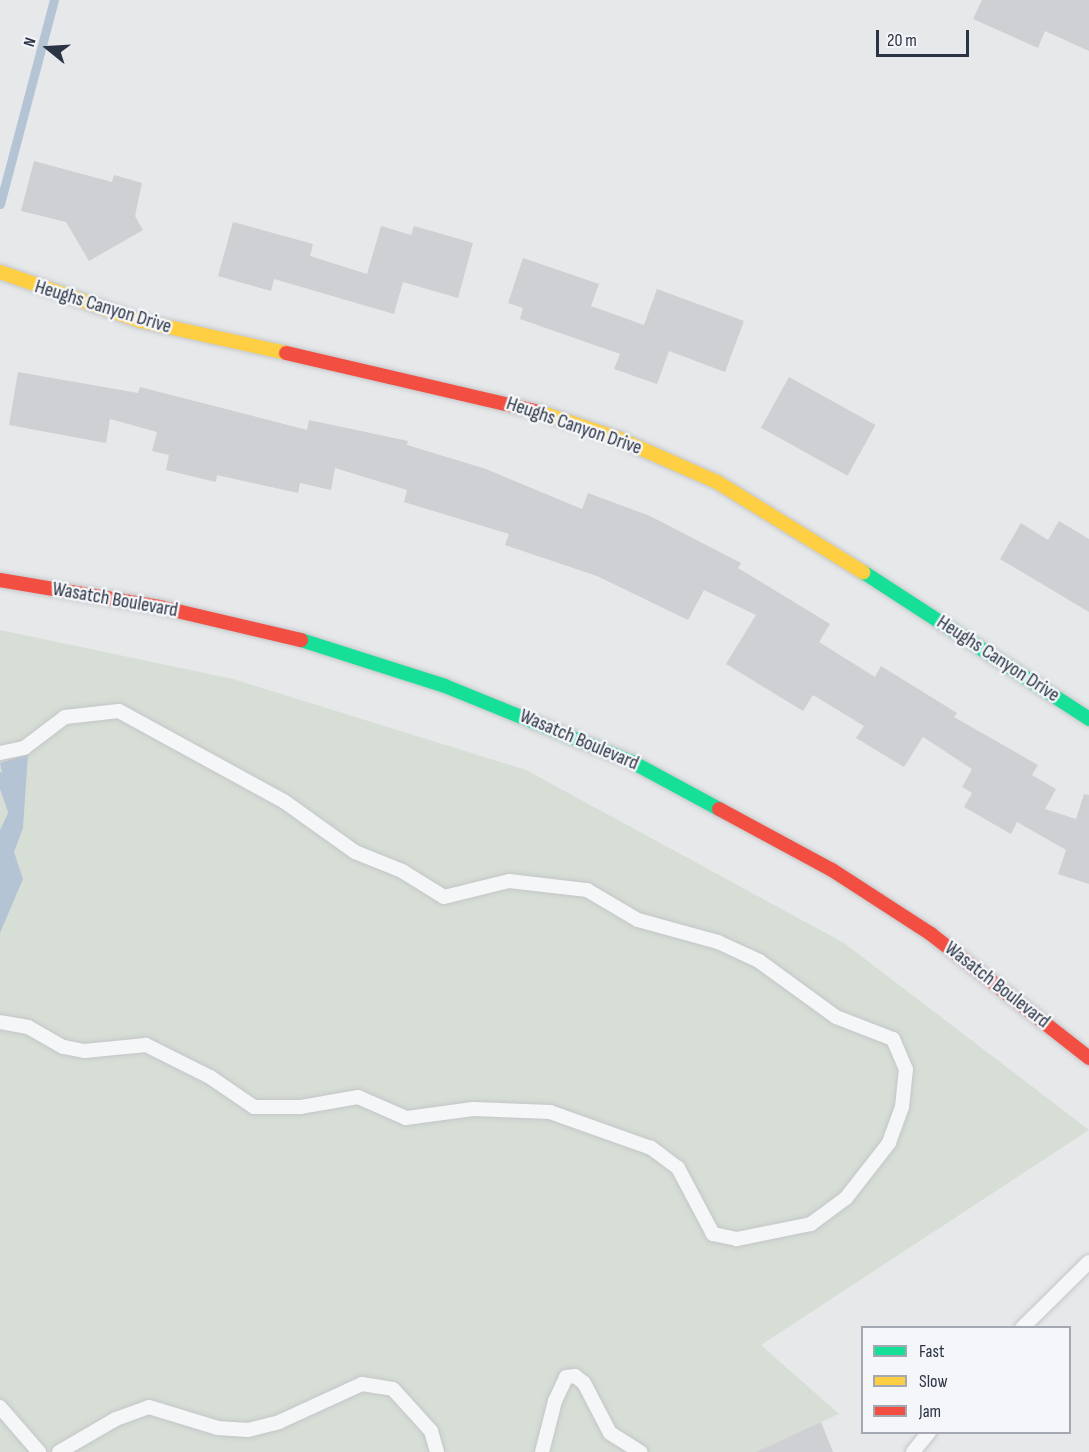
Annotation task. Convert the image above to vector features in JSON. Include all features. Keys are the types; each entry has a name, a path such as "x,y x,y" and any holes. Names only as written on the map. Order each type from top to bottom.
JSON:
{"street":[{"name":"Heughs Canyon Drive","path":"0,272 141,321 513,403 617,438 717,483 819,543 1089,719"},
{"name":"Wasatch Boulevard","path":"0,580 160,607 297,639 445,686 632,762 832,870 931,934 1089,1058"}],"lane":[{"path":"0,1022 28,1027 63,1047 84,1051 146,1044 210,1077 254,1107 300,1107 358,1097 406,1118 473,1109 550,1112 651,1148 678,1168 713,1234 737,1239 811,1224 846,1198 889,1143 902,1107 906,1069 893,1039 836,1017 759,961 728,947 638,920 587,890 509,880 444,897 402,871 355,852 285,802 119,711 65,717 6,753"},
{"path":"1024,1326 1089,1262"},
{"path":"542,1452 555,1401 566,1377 575,1376 584,1383 610,1433 641,1452"},
{"path":"59,1452 116,1419 149,1407 218,1428 248,1430 279,1422 362,1384 393,1389 431,1431 437,1452"},
{"path":"0,1407 39,1452"},
{"path":"913,1452 927,1434"}],"shaded area":[{"path":"0,630 233,679 526,770 844,943 1089,1130 761,1345 839,1414 756,1452 0,1452"}],"water":[{"path":"28,754 23,828 14,852 23,879 0,933 0,830 10,809 0,763"}],"building":[{"path":"982,0 1089,0 1089,51 1045,31 1038,48 973,19"},
{"path":"34,161 112,182 114,175 142,183 135,216 143,230 89,261 66,222 21,211"},
{"path":"233,222 313,244 310,256 367,274 381,226 411,235 414,226 473,243 458,298 403,282 394,314 274,279 271,291 218,276"},
{"path":"523,258 599,284 591,306 644,325 657,289 744,321 725,372 669,351 657,384 614,369 620,354 520,319 523,308 508,303"},
{"path":"18,372 138,393 140,387 307,430 309,420 408,441 407,445 486,469 582,509 588,493 650,516 741,563 738,568 830,624 819,642 875,677 881,666 957,713 954,717 1038,765 1032,775 1056,789 1045,809 1076,819 1084,794 1089,795 1089,884 1058,874 1066,850 1017,822 1011,834 964,807 972,793 962,787 972,769 923,737 904,767 856,738 864,726 813,695 803,711 726,664 756,615 704,590 688,620 597,576 505,545 509,534 404,502 407,490 335,468 331,490 300,483 298,493 217,475 216,482 166,470 169,455 152,451 157,432 110,419 106,443 9,425"},
{"path":"789,377 876,425 847,476 761,428"},
{"path":"1059,521 1089,539 1089,612 1000,559 1021,523 1048,540"},
{"path":"821,1422 833,1452 756,1452"}],"waterway":[{"path":"0,204 54,0"},
{"path":"0,776 12,811"}],"traffic: fast":[{"path":"863,572 1089,719"},
{"path":"301,640 445,686 632,762 719,809"}],"traffic: slow":[{"path":"0,272 141,321 286,353"},
{"path":"539,412 617,438 717,482 863,572"}],"traffic: jam":[{"path":"286,353 539,412"},
{"path":"0,580 160,607 301,640"},
{"path":"719,809 832,870 931,934 1089,1058"}]}
